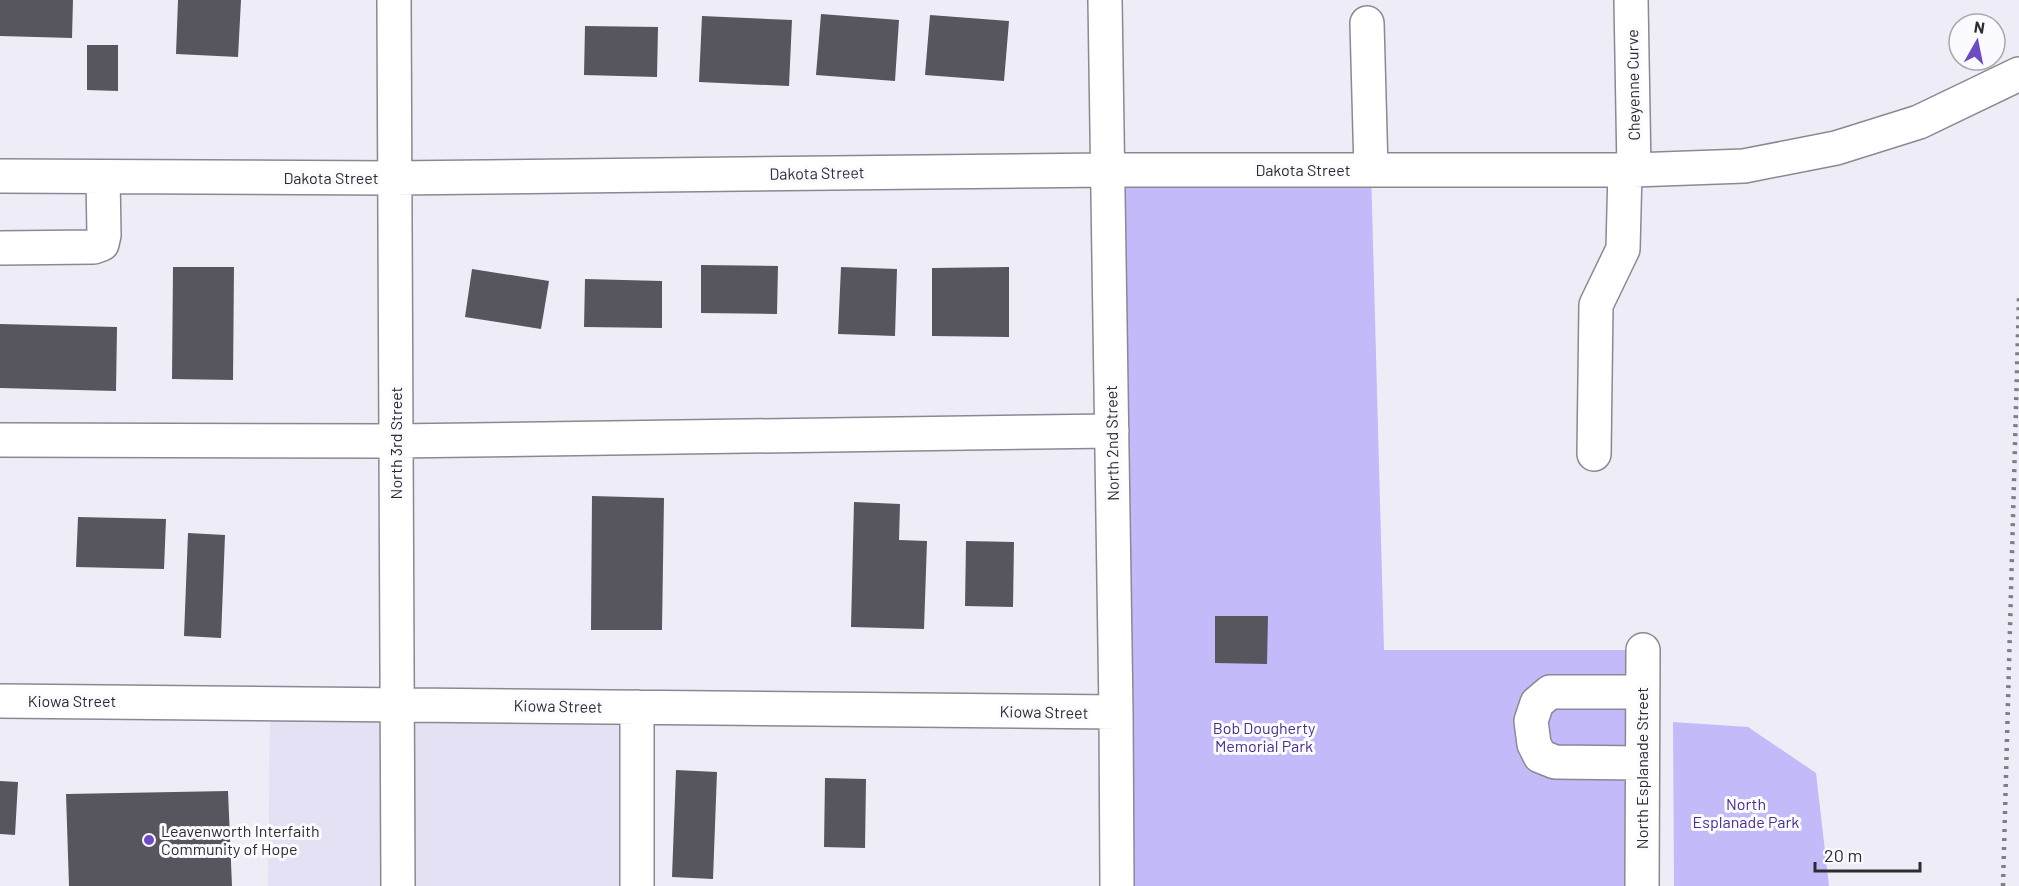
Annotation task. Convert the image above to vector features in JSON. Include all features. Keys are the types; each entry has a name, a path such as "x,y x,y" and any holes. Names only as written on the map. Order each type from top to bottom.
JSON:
{"street":[{"name":"North 3rd Street","path":"394,0 398,886"},
{"name":"North 2nd Street","path":"1105,0 1117,886"},
{"name":"Cheyenne Curve","path":"1630,170 1631,0"},
{"path":"1367,23 1371,170"},
{"name":"Dakota Street","path":"0,176 394,178 1107,170 1630,170 1744,166 1836,148 1919,123 2019,74"},
{"path":"1594,454 1596,305 1623,249 1630,170"},
{"path":"0,248 94,247 102,244 104,235 103,177"},
{"path":"0,440 395,441 1112,431"},
{"name":"North Esplanade Street","path":"1642,886 1643,650"},
{"path":"1642,692 1550,692 1537,703 1531,721 1533,744 1540,756 1555,762 1642,763"},
{"name":"Kiowa Street","path":"0,701 1116,712"},
{"path":"637,707 637,886"}],"shaded area":[{"path":"270,703 637,707 637,886 268,886"}],"green space":[{"name":"Bob Dougherty Memorial Park","path":"1107,170 1371,170 1384,650 1643,650 1642,886 1117,886"},
{"name":"North Esplanade Park","path":"1673,722 1748,727 1816,773 1829,886 1674,886"}],"building":[{"path":"0,0 73,0 72,38 0,36"},
{"path":"178,0 241,0 238,57 176,54"},
{"path":"821,14 899,20 895,81 816,75"},
{"path":"930,15 1009,21 1004,81 925,75"},
{"path":"702,16 792,20 789,86 699,82"},
{"path":"585,26 658,27 657,77 584,75"},
{"path":"87,45 118,45 118,91 87,90"},
{"path":"701,265 778,266 777,314 701,313"},
{"path":"173,267 234,267 233,380 172,379"},
{"path":"841,267 897,269 895,336 838,334"},
{"path":"1009,267 1009,337 932,336 932,268"},
{"path":"472,269 549,281 541,329 465,317"},
{"path":"585,279 662,281 662,328 584,327"},
{"path":"0,324 117,327 116,391 0,388"},
{"path":"592,496 664,498 662,630 591,630"},
{"path":"854,502 900,504 899,540 927,541 924,629 851,627"},
{"path":"78,517 166,519 164,569 76,567"},
{"path":"188,533 225,535 221,638 184,636"},
{"path":"966,541 1014,542 1013,607 965,606"},
{"path":"1215,616 1268,616 1267,664 1215,663"},
{"path":"676,770 717,772 713,879 672,877"},
{"path":"825,778 866,779 865,848 824,847"},
{"path":"0,781 18,782 15,835 0,834"},
{"name":"Leavenworth Interfaith Community of Hope","path":"228,791 232,886 69,886 66,794"}],"railway":[{"path":"2003,886 2019,297"}],"place":[{"name":"Leavenworth Interfaith Community of Hope","path":"149,840"}]}
